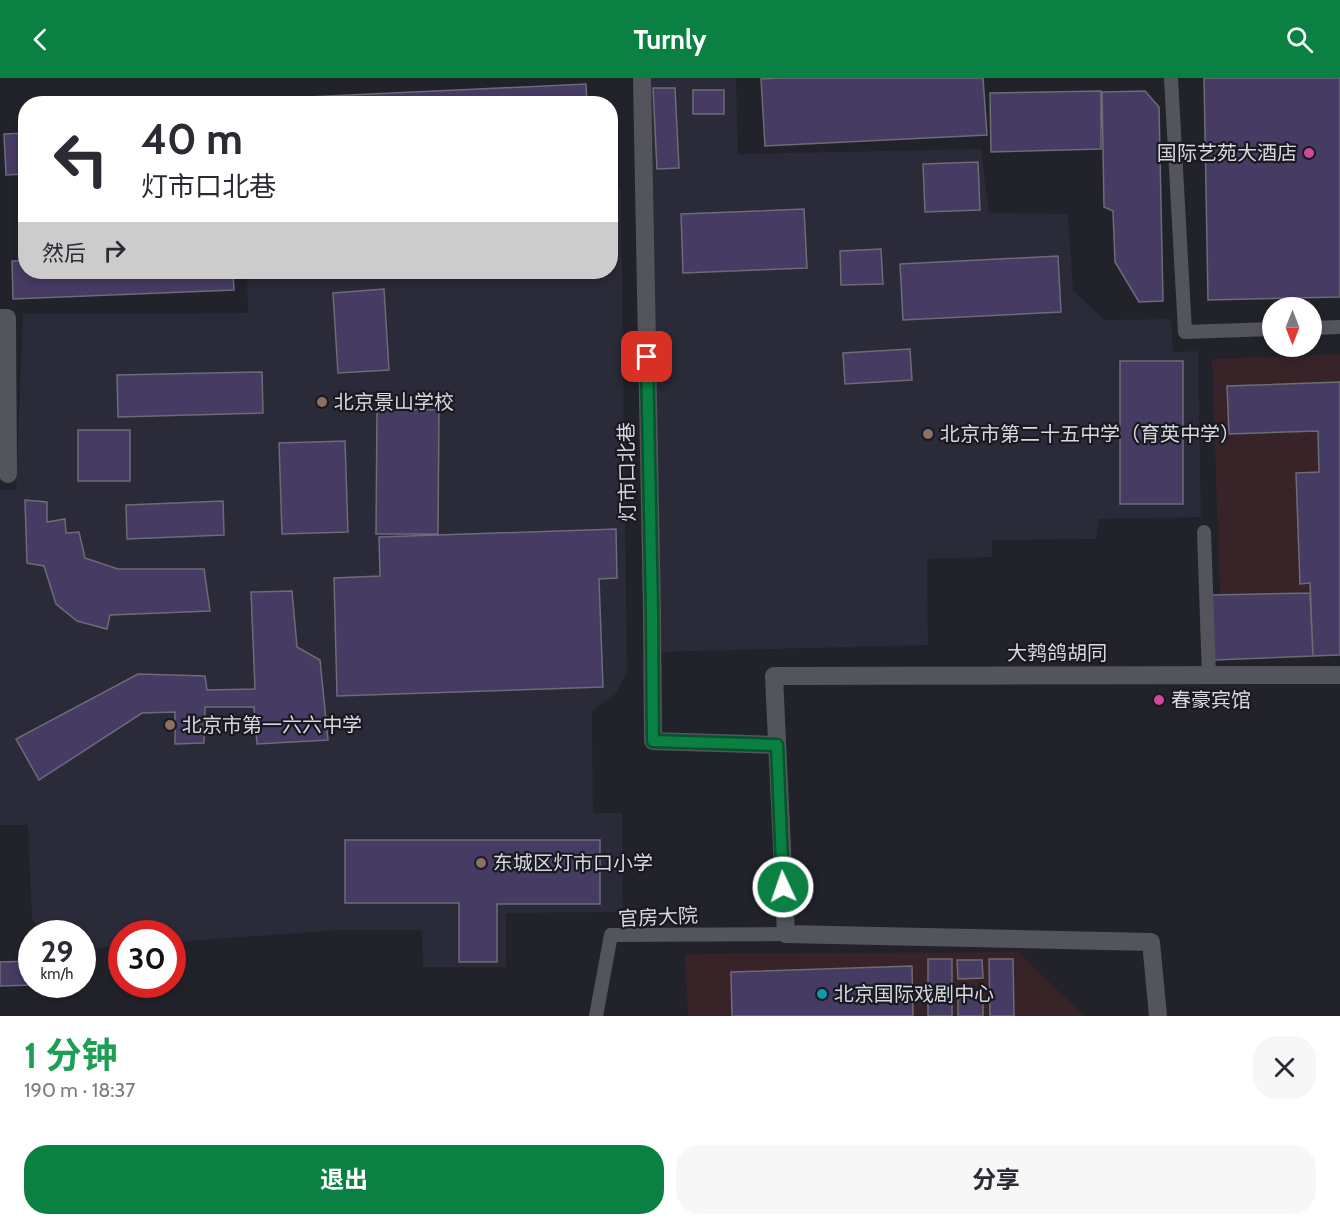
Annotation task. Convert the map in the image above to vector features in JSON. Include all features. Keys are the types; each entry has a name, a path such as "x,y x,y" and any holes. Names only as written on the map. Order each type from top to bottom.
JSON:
{"street":[{"name":"灯市口北巷","path":"642,78 653,741 777,745"},
{"path":"0,318 6,318 8,474"},
{"name":"大鹁鸽胡同","path":"777,745 774,676 1340,675"},
{"path":"777,745 786,934 1151,942 1158,1016"}],"lane":[{"path":"1172,78 1185,332 1262,329"},
{"path":"1322,328 1340,327"},
{"path":"1204,532 1209,676"},
{"name":"官房大院","path":"596,1016 611,934 786,934"}],"shaded area":[{"name":"北京市第二十五中学（育英中学）","path":"648,78 736,78 738,154 981,149 989,213 1068,214 1073,290 1104,320 1171,319 1173,352 1198,351 1201,517 1099,519 1096,539 992,540 992,557 927,559 928,645 661,652"},
{"path":"618,190 621,190 627,672 617,692 592,712 593,813 622,813 623,912 506,913 506,967 423,967 422,930 340,930 186,941 186,920 108,920 108,947 96,948 96,920 32,920 28,825 0,825 0,489 16,490 23,314 248,313 247,279 618,279"},
{"path":"1340,354 1340,655 1214,660 1212,595 1220,594 1212,359 1322,357 1322,355"},
{"path":"1018,952 1084,1016 688,1016 685,954"}],"building":[{"path":"983,78 987,135 765,146 761,79"},
{"path":"1204,78 1340,78 1340,297 1208,300"},
{"path":"586,84 587,96 329,96"},
{"path":"653,88 675,88 679,168 657,169"},
{"path":"693,90 724,90 724,114 693,114"},
{"path":"1101,91 1101,149 991,152 990,93"},
{"path":"1145,91 1159,107 1163,301 1139,302 1115,262 1113,211 1104,207 1102,92"},
{"path":"18,133 18,174 6,175 4,134"},
{"path":"978,162 980,210 925,212 923,164"},
{"path":"804,209 807,268 683,273 681,214"},
{"path":"881,249 883,284 841,285 840,251"},
{"path":"1058,256 1061,312 903,320 900,264"},
{"path":"12,261 18,261 18,279 233,279 234,290 13,299"},
{"path":"384,289 389,370 338,373 333,293"},
{"path":"910,349 912,380 845,384 843,353"},
{"path":"1120,361 1183,361 1183,504 1120,504"},
{"path":"262,372 263,413 118,417 117,375"},
{"path":"1340,382 1340,655 1313,656 1310,583 1300,584 1296,473 1319,472 1318,431 1229,434 1227,386"},
{"path":"377,409 439,410 438,534 376,534"},
{"path":"78,430 130,430 130,481 78,481"},
{"path":"345,441 348,532 282,534 279,443"},
{"path":"25,500 47,502 47,522 65,519 66,533 79,532 85,558 118,569 204,569 210,611 110,615 107,629 77,621 56,604 44,566 27,563"},
{"path":"223,501 224,535 127,539 126,505"},
{"path":"616,529 617,578 599,579 603,687 337,696 334,578 380,576 379,537"},
{"path":"292,591 297,647 320,660 328,740 257,744 254,707 205,707 204,743 175,744 175,712 142,713 39,780 16,739 138,674 205,676 207,690 255,689 251,592"},
{"path":"1310,593 1313,656 1214,660 1212,595"},
{"path":"345,840 600,840 600,904 497,904 497,962 459,962 459,903 345,903"},
{"path":"928,959 952,959 952,1016 928,1016"},
{"path":"989,959 1013,959 1014,1016 990,1016"},
{"path":"957,960 982,960 983,978 958,979"},
{"path":"18,961 18,985 0,986 0,962"},
{"name":"北京国际戏剧中心","path":"912,966 913,1016 732,1016 731,972"},
{"path":"983,997 983,1016 958,1016 958,998"}],"place":[{"name":"国际艺苑大酒店","path":"1309,153"},
{"name":"北京景山学校","path":"322,402"},
{"name":"北京市第二十五中学（育英中学）","path":"928,434"},
{"name":"春豪宾馆","path":"1159,700"},
{"name":"北京市第一六六中学","path":"170,725"},
{"name":"东城区灯市口小学","path":"481,863"},
{"name":"北京国际戏剧中心","path":"822,994"}],"route":[{"path":"647,357 653,741 777,745 783,887"}]}
